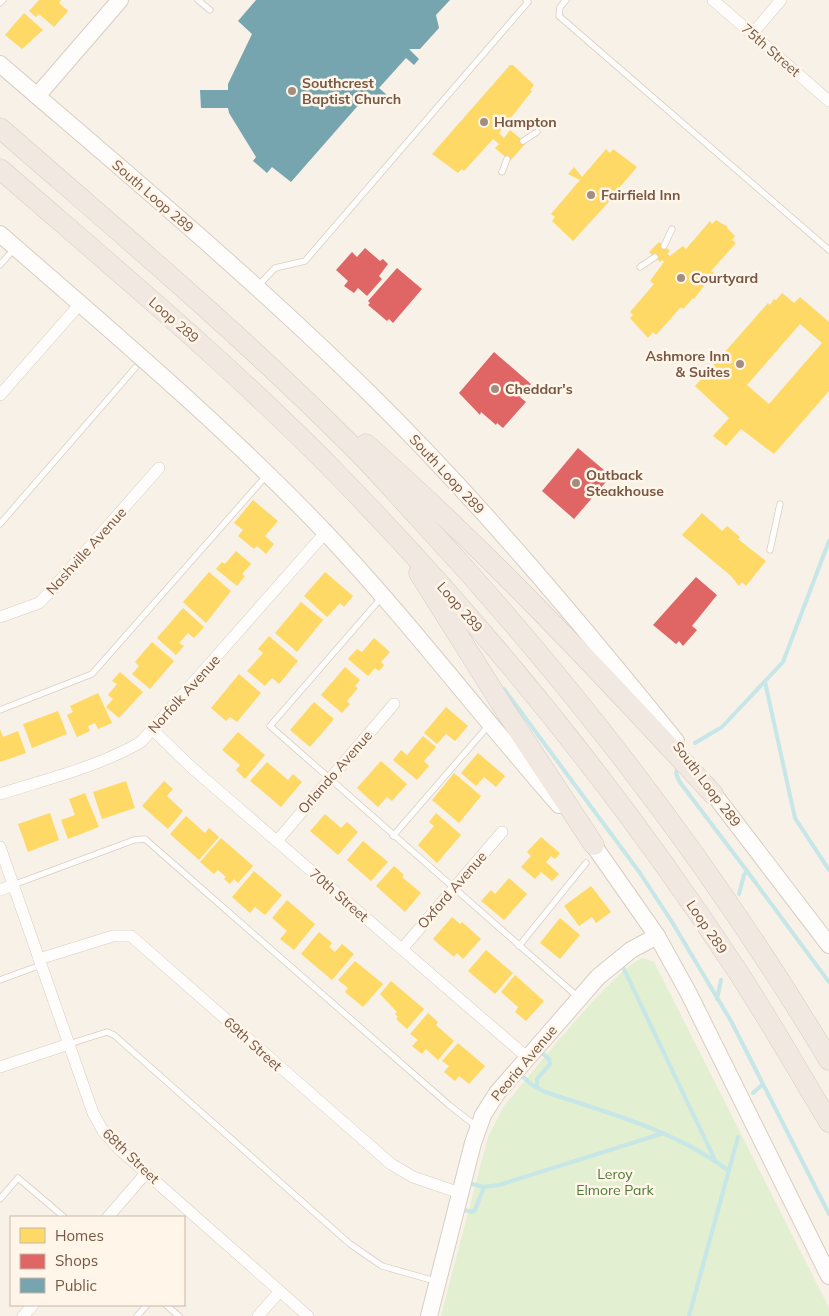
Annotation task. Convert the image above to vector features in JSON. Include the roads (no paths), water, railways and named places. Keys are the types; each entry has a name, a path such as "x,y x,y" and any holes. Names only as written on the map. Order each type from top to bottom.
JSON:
{"highway":[{"path":"0,128 236,334 348,441 484,588 596,722 680,834 748,932 829,1060"},
{"name":"Loop 289","path":"0,169 239,378 339,476 470,617 540,700 635,824 738,971 829,1122"},
{"path":"303,398 354,433 434,507 598,671 713,794"},
{"path":"401,541 590,854"}],"main road":[{"path":"37,96 120,0"},
{"name":"South Loop 289","path":"0,64 257,288 367,391 488,517 609,658 678,744 713,794 829,945"},
{"path":"0,234 163,376 268,475 383,596 490,724 590,854 657,936 688,992 829,1276"},
{"name":"Peoria Avenue","path":"429,1316 460,1193 483,1114 497,1093 579,999 615,962 657,936"}],"street":[{"name":"75th Street","path":"713,0 829,101"},
{"path":"752,34 781,0"},
{"path":"0,394 80,304"},
{"name":"Nashville Avenue","path":"0,617 39,603 159,468"},
{"name":"Norfolk Avenue","path":"0,794 124,752 141,742 325,533"},
{"name":"Orlando Avenue","path":"277,841 394,704"},
{"name":"70th Street","path":"153,730 191,767 528,1058"},
{"name":"Oxford Avenue","path":"402,949 502,832"},
{"name":"68th Street","path":"0,847 93,1113 103,1131 146,1173 308,1316"},
{"path":"0,890 13,885"},
{"name":"69th Street","path":"40,962 113,936 131,936 391,1164 413,1177 460,1193"},
{"path":"0,1067 68,1044"},
{"path":"109,1216 146,1173"},
{"path":"258,1316 280,1291"},
{"path":"23,1316 31,1306"}],"lane":[{"path":"0,3 3,0"},
{"path":"198,0 210,10"},
{"path":"257,288 275,268 305,261 528,2 526,0"},
{"path":"566,0 560,7 559,16 829,250"},
{"path":"522,141 537,132"},
{"path":"502,172 507,159"},
{"path":"664,246 672,229"},
{"path":"0,265 15,248"},
{"path":"640,267 655,257"},
{"path":"0,524 135,368"},
{"path":"0,710 92,674 268,475"},
{"path":"770,550 780,504"},
{"path":"383,596 270,726 579,999"},
{"path":"393,836 490,724"},
{"path":"13,885 134,840 144,839 449,1105 478,1128"},
{"path":"519,946 590,854"},
{"path":"0,980 40,962"},
{"path":"68,1044 107,1032 114,1035 350,1244 382,1266 437,1282"},
{"path":"0,1199 18,1178 63,1216"},
{"path":"137,1316 146,1306"},
{"path":"167,1306 180,1316"}],"waterway":[{"path":"695,743 722,727 783,662 829,541"},
{"path":"765,682 795,818 829,870"},
{"path":"504,689 640,873 672,922 731,1021 829,1214"},
{"path":"678,768 676,773 679,781 747,871 744,875 739,894"},
{"path":"747,871 829,982"},
{"path":"621,963 715,1160"},
{"path":"717,999 721,980"},
{"path":"537,1088 537,1079 550,1064 549,1059 540,1051"},
{"path":"520,1074 532,1085 545,1092 617,1115 686,1144 729,1171"},
{"path":"753,1093 763,1084"},
{"path":"468,1183 484,1187 499,1185 664,1133"},
{"path":"689,1316 738,1137"},
{"path":"461,1209 472,1212 475,1210 484,1187"}],"place":[{"name":"Southcrest Baptist Church","path":"292,91"},
{"name":"Hampton","path":"484,122"},
{"name":"Fairfield Inn","path":"591,195"},
{"name":"Courtyard","path":"681,278"},
{"name":"Ashmore Inn & Suites","path":"740,364"},
{"name":"Cheddar's","path":"495,389"},
{"name":"Outback Steakhouse","path":"576,483"}],"park label":[{"name":"Leroy Elmore Park","path":"615,1182"}]}
